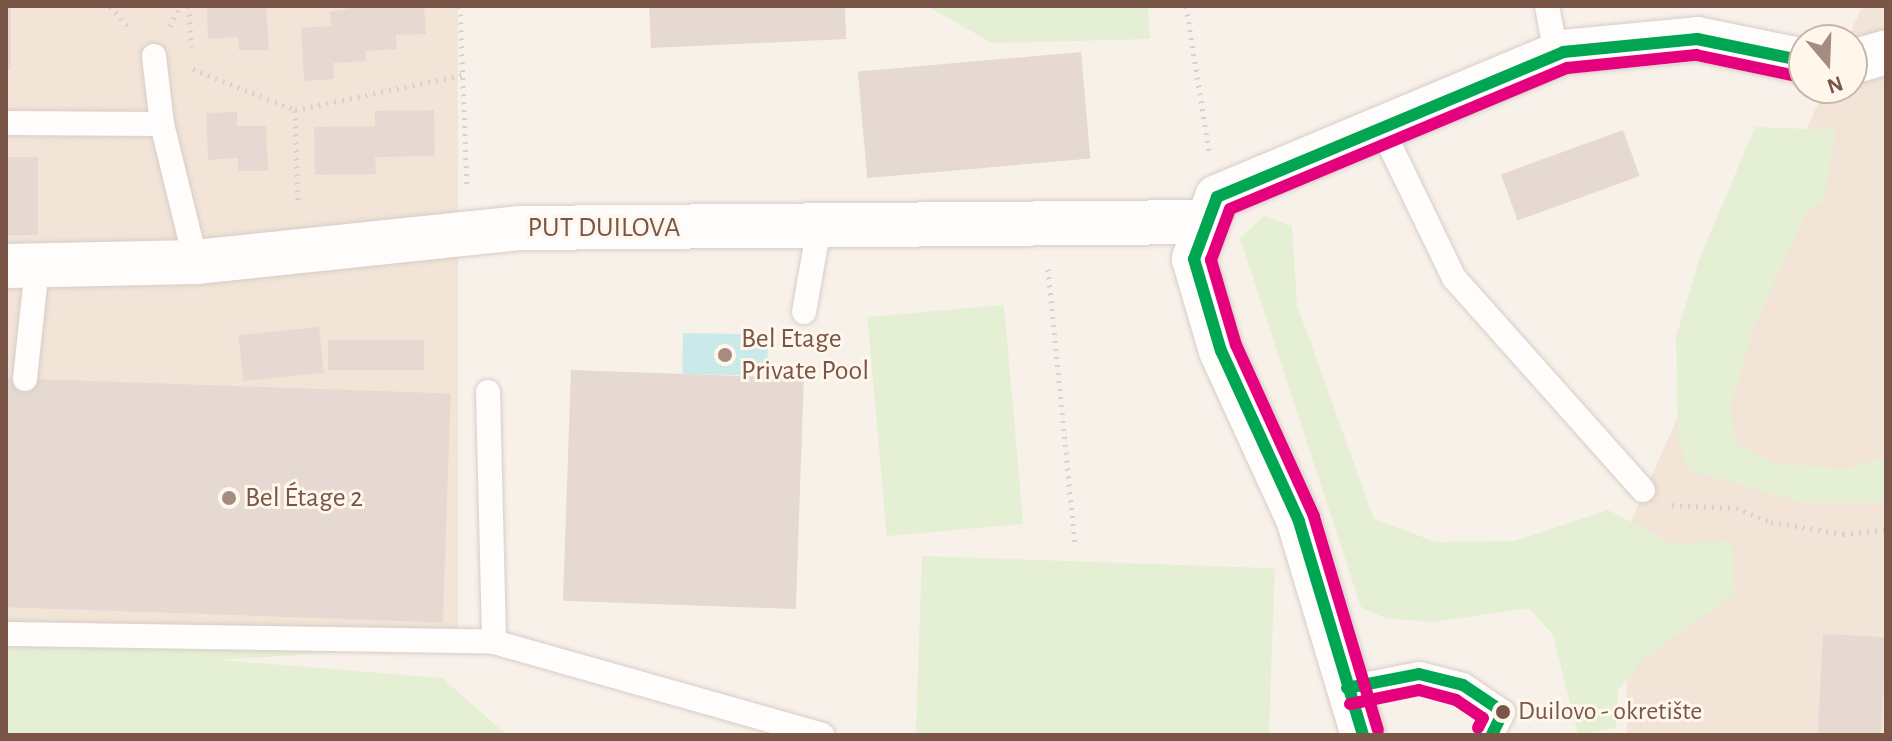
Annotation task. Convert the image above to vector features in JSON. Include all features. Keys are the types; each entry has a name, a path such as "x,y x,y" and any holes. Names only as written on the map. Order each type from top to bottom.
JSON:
{"street":[{"name":"PUT DUILOVA","path":"22,266 196,262 519,228 1043,225 1211,210 1381,127 1556,54 1626,41 1697,39 1788,58"},
{"path":"1211,210 1194,259 1221,351 1299,521 1363,735"}],"lane":[{"path":"1547,6 1556,54"},
{"path":"154,56 162,124 196,262"},
{"path":"6,123 162,124"},
{"path":"1381,127 1454,278 1643,490"},
{"path":"804,312 819,227"},
{"path":"22,266 25,379"},
{"path":"488,392 494,642"},
{"path":"6,634 494,642 822,735"},
{"path":"1347,688 1419,674 1463,685 1503,712 1492,735"}],"path":[{"path":"189,6 193,72 295,110 463,75"},
{"path":"460,6 469,235"},
{"path":"1186,6 1211,210"},
{"path":"295,110 300,252"},
{"path":"1043,225 1075,546"},
{"path":"1643,490 1679,509 1736,508 1771,522 1843,534 1886,530"}],"shaded area":[{"path":"6,6 458,6 458,644 6,644"},
{"path":"1886,6 1886,735 1627,735 1626,533 1818,104 1868,104 1868,24 1854,24 1861,9"}],"green space":[{"path":"927,6 1148,6 1150,39 992,43"},
{"path":"1755,127 1836,130 1823,202 1806,213 1754,327 1730,408 1737,444 1774,463 1845,469 1886,456 1886,503 1804,503 1688,470 1678,438 1676,337 1699,260"},
{"path":"1264,216 1292,226 1297,305 1374,519 1436,542 1515,541 1608,510 1673,544 1732,541 1735,593 1643,660 1618,690 1616,728 1578,735 1553,635 1529,608 1433,622 1385,618 1361,607 1240,238"},
{"path":"1004,305 1023,524 887,536 868,317"},
{"path":"922,556 1275,568 1269,735 916,734"},
{"path":"494,642 219,660 442,678 507,735 6,735 6,644"}],"water":[{"name":"Bel Etage Private Pool","path":"683,333 768,334 767,375 682,374"}],"building":[{"path":"6,6 11,6 11,69 6,69"},
{"path":"207,6 266,6 269,50 239,50 238,37 208,39"},
{"path":"361,6 424,6 426,34 396,35 397,49 365,51 366,61 333,63 334,79 304,81 301,28 331,26 330,12"},
{"path":"649,6 845,6 846,39 651,48"},
{"path":"1081,52 1090,159 867,178 858,72"},
{"path":"434,110 435,156 375,157 376,174 315,175 314,127 375,126 375,111"},
{"path":"237,112 237,126 266,126 268,171 238,171 238,158 208,160 206,113"},
{"path":"1623,130 1640,176 1518,221 1501,174"},
{"path":"6,157 38,157 38,235 6,235"},
{"path":"319,327 324,373 243,381 238,335"},
{"path":"328,340 424,340 424,370 328,370"},
{"path":"571,370 804,378 796,609 563,601"},
{"name":"Bel Étage 2","path":"6,378 451,394 443,622 6,607"},
{"path":"1823,634 1886,637 1881,735 1818,735"}],"transit line":[{"path":"1363,735 1299,521 1221,351 1194,259 1217,197 1563,52 1697,39 1788,58"},
{"path":"1378,730 1314,516 1236,345 1211,260 1230,209 1567,68 1696,55 1788,74"},
{"path":"1347,688 1419,674 1463,685 1503,712 1492,735"},
{"path":"1350,704 1419,690 1456,700 1483,718 1478,728"}],"place":[{"name":"Bel Etage Private Pool","path":"725,355"},
{"name":"Bel Étage 2","path":"229,498"},
{"name":"Duilovo - okretište","path":"1503,712"}]}
